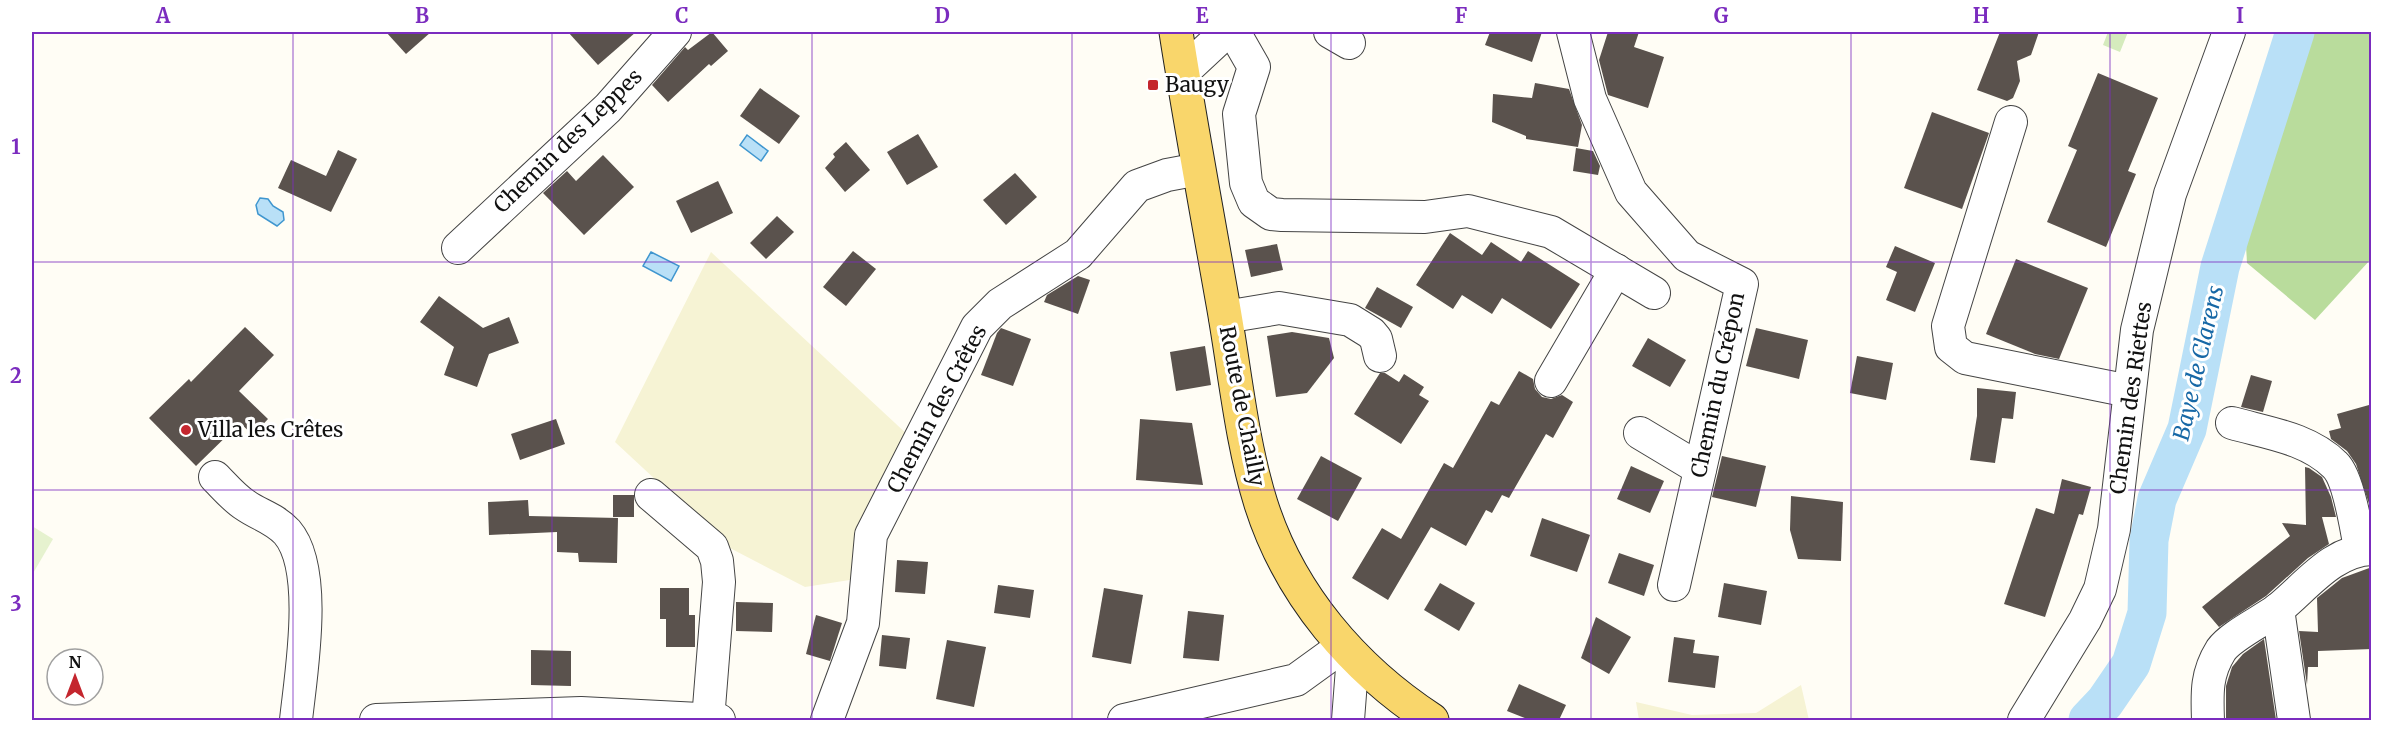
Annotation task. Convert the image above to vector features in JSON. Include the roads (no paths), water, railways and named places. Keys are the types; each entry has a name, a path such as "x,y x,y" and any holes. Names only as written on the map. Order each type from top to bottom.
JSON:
{"main road":[{"name":"Route de Chailly","path":"1176,32 1244,429 1262,505 1281,553 1311,606 1348,651 1395,694 1432,720"}],"street":[{"name":"Chemin des Leppes","path":"459,248 608,108 675,32"},
{"path":"1182,73 1226,32"},
{"path":"1234,32 1254,67 1239,114 1246,183 1254,202 1263,209 1281,215 1425,217 1468,211 1551,232 1654,293"},
{"name":"Chemin du Crépon","path":"1573,32 1590,99 1630,192 1687,256 1742,284 1674,585"},
{"name":"Chemin des Riettes","path":"2024,720 2085,620 2100,589 2114,529 2137,330 2170,194 2229,32"},
{"path":"2011,122 1948,326 1951,348 1965,358 2129,391"},
{"name":"Chemin des Crêtes","path":"827,720 862,623 871,535 977,327 1000,304 1078,254 1137,186 1167,175 1199,169"},
{"path":"1551,381 1616,270"},
{"path":"1225,317 1280,308 1350,320 1371,333 1376,339 1380,356"},
{"path":"2267,418 2294,426 2297,440"},
{"path":"2208,720 2208,674 2223,648 2278,609 2309,580 2334,562 2366,549 2336,466 2297,440 2232,423"},
{"path":"1640,433 1700,469"},
{"path":"215,477 244,505 271,517 287,532 300,553 304,576 304,628 296,720"},
{"path":"376,720 581,713 713,720 719,582 717,561 712,547 651,495"},
{"path":"2278,609 2294,720"},
{"path":"1124,720 1274,687 1296,680 1348,651 1348,720"}],"water":[{"path":"747,135 768,151 761,161 740,145"},
{"path":"260,198 268,199 273,206 283,212 284,220 277,226 258,214 256,205"},
{"path":"651,252 679,266 671,281 643,266"}],"waterway":[{"name":"Baye de Clarens","path":"2088,720 2105,702 2131,664 2147,613 2149,540 2157,499 2187,429 2220,267 2295,32"}],"place":[{"name":"Baugy","path":"1153,85"},
{"name":"Villa les Crêtes","path":"186,430"}]}
